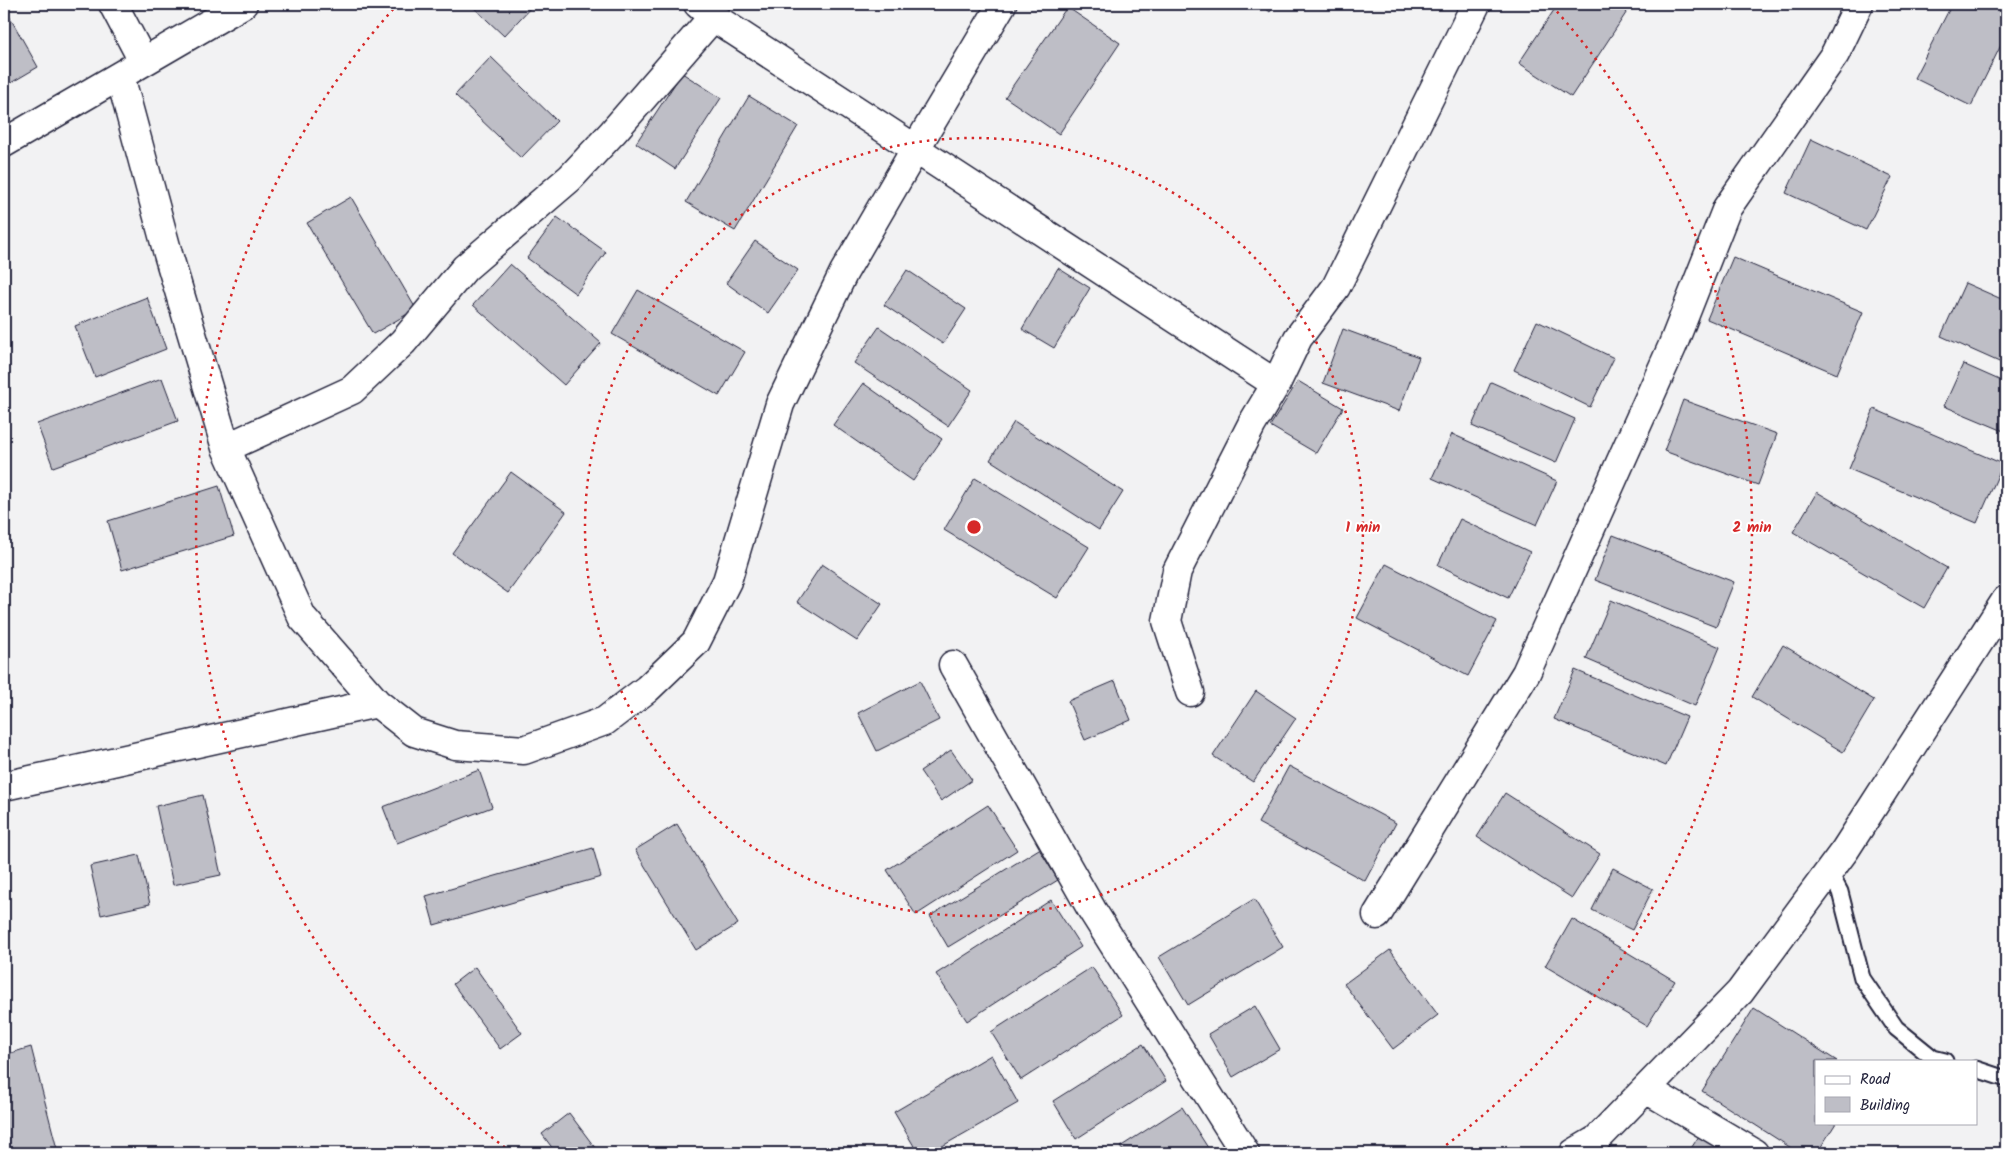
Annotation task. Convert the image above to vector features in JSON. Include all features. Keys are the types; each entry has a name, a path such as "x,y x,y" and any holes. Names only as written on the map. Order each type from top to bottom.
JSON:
{"street":[{"path":"113,4 143,61"},
{"path":"4,143 243,4"},
{"path":"120,76 168,254 226,448 302,616 377,703 414,732 455,745 524,750 605,721 647,689 696,642 726,581 780,404 844,272 1002,4"},
{"path":"1190,692 1167,621 1177,571 1252,424 1276,384 1298,338 1336,287 1476,4"},
{"path":"1377,915 1526,673 1672,347 1727,208 1835,54 1859,4"},
{"path":"226,448 352,390 402,342 465,268 570,178 613,132 705,10 1276,384"},
{"path":"1574,1153 1596,1140 1740,992 1850,841 2006,600"},
{"path":"953,665 1092,910 1244,1153"},
{"path":"4,786 377,703"},
{"path":"1646,1089 1754,1153"}],"lane":[{"path":"1829,871 1840,892 1862,978 1896,1028 1933,1058 1941,1060"},
{"path":"1978,1070 2006,1079"}],"building":[{"path":"470,4 534,4 504,36"},
{"path":"1260,4 1276,4 1270,12"},
{"path":"1558,4 1632,4 1571,97 1519,63"},
{"path":"1952,4 2006,4 2006,35 1971,106 1914,78"},
{"path":"4,7 38,67 4,87"},
{"path":"1067,7 1120,43 1059,134 1005,97"},
{"path":"491,57 557,121 521,158 455,95"},
{"path":"682,73 721,98 675,169 636,143"},
{"path":"749,96 798,126 735,231 686,202"},
{"path":"1811,139 1892,177 1866,230 1786,193"},
{"path":"351,197 416,309 373,334 307,223"},
{"path":"557,217 606,252 576,294 527,258"},
{"path":"755,241 798,270 768,313 726,283"},
{"path":"1733,257 1863,312 1837,374 1707,319"},
{"path":"510,264 601,343 564,385 473,305"},
{"path":"1058,268 1090,288 1054,348 1022,329"},
{"path":"907,270 966,309 943,344 884,305"},
{"path":"1965,283 2006,301 2006,365 1941,336"},
{"path":"638,290 745,352 719,396 612,334"},
{"path":"147,297 166,349 95,377 75,326"},
{"path":"1537,321 1614,358 1590,407 1514,370"},
{"path":"879,327 972,390 948,426 854,363"},
{"path":"1343,329 1419,357 1399,411 1323,383"},
{"path":"1963,364 2006,383 2006,432 1944,406"},
{"path":"162,378 178,421 53,467 37,424"},
{"path":"1298,381 1343,408 1316,453 1270,426"},
{"path":"1491,382 1575,419 1556,463 1472,426"},
{"path":"863,383 942,439 913,481 833,425"},
{"path":"1683,400 1777,434 1758,485 1664,451"},
{"path":"1874,409 2003,464 1977,523 1849,469"},
{"path":"1014,422 1123,492 1099,530 990,460"},
{"path":"1452,434 1557,481 1537,525 1432,478"},
{"path":"511,472 566,512 508,593 452,553"},
{"path":"975,478 1089,547 1057,598 944,530"},
{"path":"219,486 234,536 122,570 108,521"},
{"path":"1817,492 1947,568 1924,608 1793,532"},
{"path":"1460,519 1530,552 1508,598 1438,565"},
{"path":"1613,535 1734,582 1716,627 1595,580"},
{"path":"822,564 882,604 857,641 797,602"},
{"path":"1386,564 1497,621 1468,676 1357,618"},
{"path":"1611,600 1720,647 1695,706 1586,659"},
{"path":"1783,645 1874,700 1843,752 1752,697"},
{"path":"1575,670 1687,717 1666,766 1554,719"},
{"path":"920,681 939,720 877,751 858,713"},
{"path":"1115,681 1131,720 1085,740 1068,701"},
{"path":"1256,691 1296,718 1253,782 1213,756"},
{"path":"951,750 972,780 941,801 920,771"},
{"path":"1289,766 1396,823 1365,881 1258,823"},
{"path":"479,770 492,807 397,843 383,807"},
{"path":"1505,793 1600,854 1572,898 1477,837"},
{"path":"203,795 221,875 173,885 156,806"},
{"path":"988,805 1017,850 916,915 887,870"},
{"path":"677,824 738,924 696,950 635,850"},
{"path":"593,848 601,877 434,925 426,896"},
{"path":"1039,849 1058,880 948,947 930,916"},
{"path":"139,855 150,904 101,915 90,866"},
{"path":"1613,868 1653,889 1632,930 1592,910"},
{"path":"1254,899 1283,947 1188,1005 1159,957"},
{"path":"1051,900 1081,947 967,1021 936,974"},
{"path":"1572,919 1675,981 1647,1026 1545,966"},
{"path":"1390,950 1438,1015 1393,1049 1344,984"},
{"path":"475,967 522,1033 500,1049 453,984"},
{"path":"1092,967 1123,1015 1021,1080 991,1032"},
{"path":"1255,1006 1280,1049 1233,1077 1208,1034"},
{"path":"1754,1008 1835,1060 1815,1060 1815,1124 1835,1124 1817,1153 1799,1153 1702,1091"},
{"path":"1143,1044 1166,1081 1076,1139 1053,1101"},
{"path":"31,1047 58,1153 6,1153 4,1143 4,1055"},
{"path":"991,1055 1018,1103 930,1153 918,1153 894,1112"},
{"path":"1182,1107 1210,1151 1206,1153 1125,1153 1120,1147"},
{"path":"569,1113 599,1153 556,1153 542,1134"},
{"path":"1701,1133 1733,1153 1688,1153"}]}
